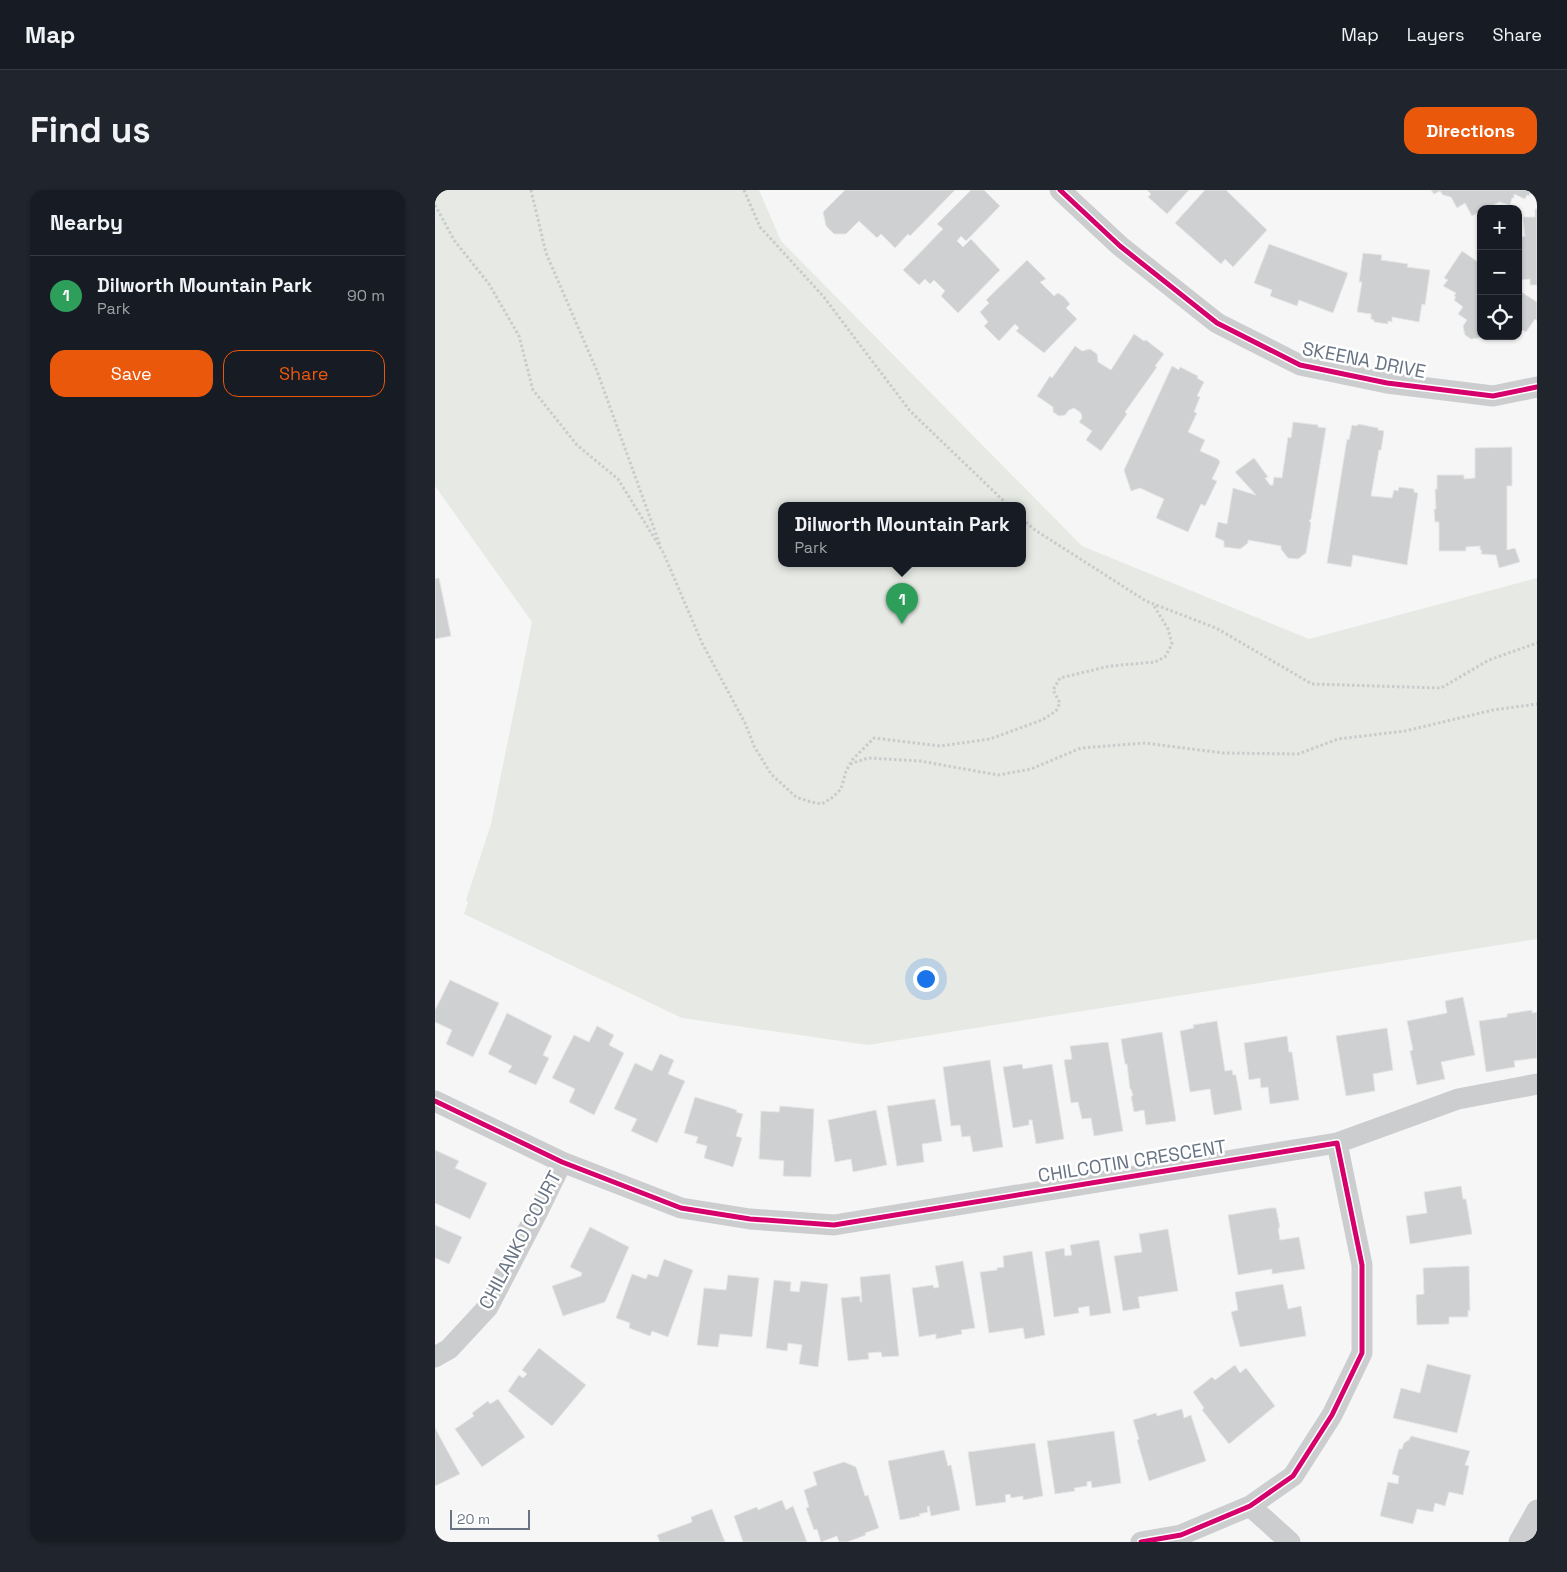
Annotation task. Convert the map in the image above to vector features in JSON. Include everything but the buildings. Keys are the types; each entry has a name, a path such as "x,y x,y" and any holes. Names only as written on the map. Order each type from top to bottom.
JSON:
{"street":[{"name":"SKEENA DRIVE","path":"1061,190 1120,246 1217,323 1300,365 1387,383 1493,396 1537,387"},
{"name":"CHILCOTIN CRESCENT","path":"435,1101 562,1162 681,1208 750,1219 834,1225 1337,1143 1458,1099 1537,1084"},
{"path":"1141,1542 1181,1535 1250,1506 1293,1476 1332,1415 1362,1353 1363,1265 1337,1143"},
{"name":"CHILANKO COURT","path":"435,1357 449,1349 488,1307 562,1162"},
{"path":"1250,1506 1290,1542"},
{"path":"1519,1542 1537,1510"}],"path":[{"path":"531,190 546,252 597,371 663,552 702,643 745,723 753,746 771,774 796,797 822,804 833,797 841,789 853,759 874,738 940,746 990,739 1042,720 1056,711 1060,703 1053,690 1060,678 1111,666 1155,662 1165,657 1171,644 1168,629 1153,604"},
{"path":"744,190 760,227 823,296 910,411 1005,502"},
{"path":"435,205 454,240 489,284 519,336 533,390 577,445 618,479 663,552"},
{"path":"1026,522 1035,530 1153,604 1216,628 1312,684 1441,688 1489,660 1537,644"},
{"path":"850,764 868,758 920,761 998,775 1031,770 1081,748 1145,744 1223,754 1299,754 1338,739 1405,731 1485,711 1537,704"}],"shaded area":[{"path":"435,190 759,190 781,241 1082,546 1309,639 1537,578 1537,939 868,1045 682,1018 464,914 468,902 466,900 491,824 532,622 435,486"}],"cycle path":[{"path":"1060,190 1120,246 1217,323 1300,365 1387,383 1493,396 1537,387"},
{"path":"435,1101 562,1162 681,1208 750,1219 834,1225 1337,1143 1362,1265 1362,1353 1332,1415 1293,1476 1250,1506 1181,1535 1141,1542"}],"place":[{"name":"Dilworth Mountain Park","path":"902,624"}]}
